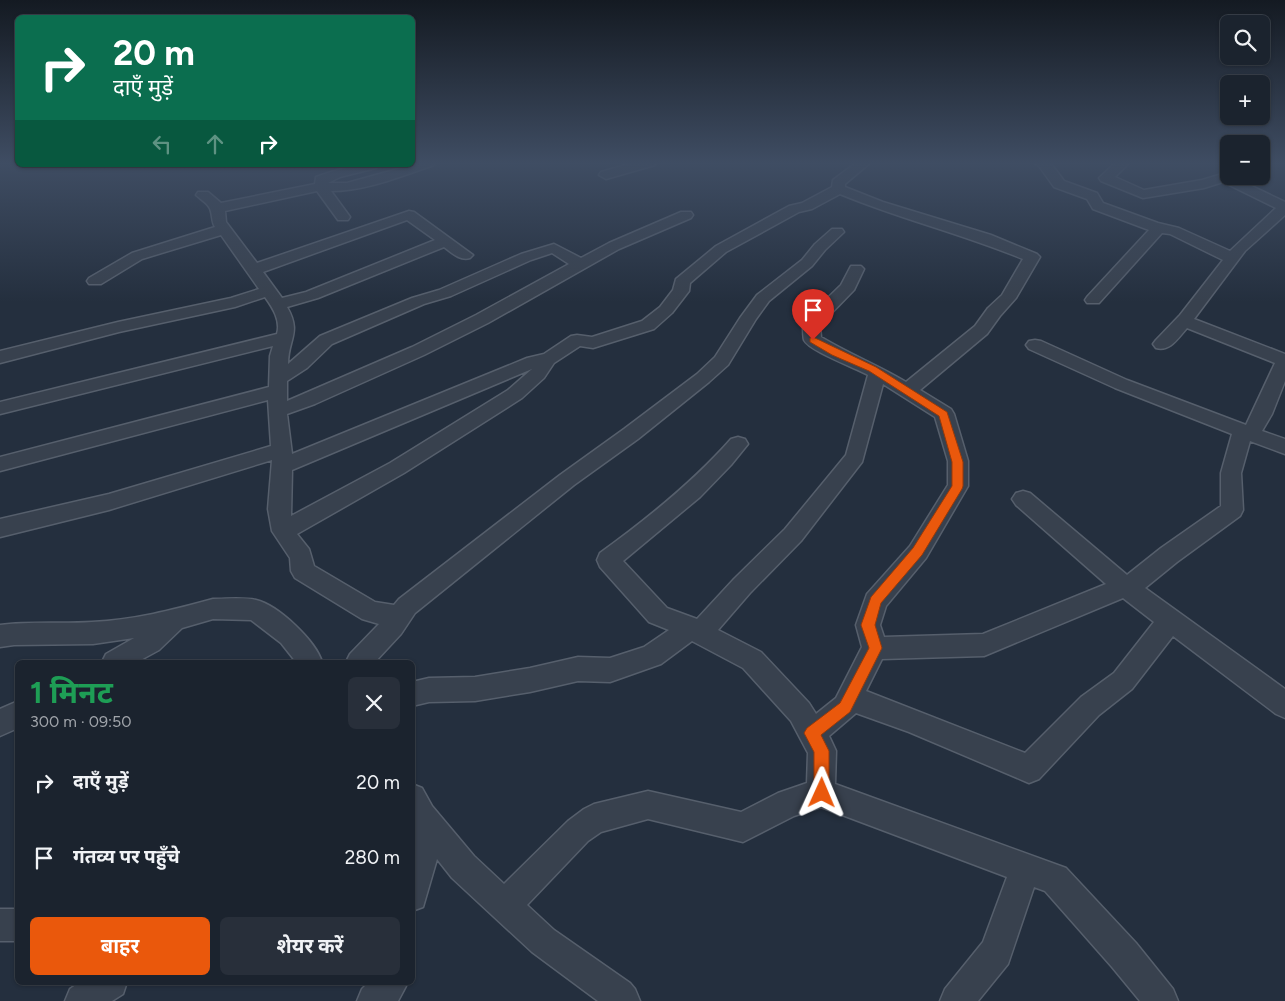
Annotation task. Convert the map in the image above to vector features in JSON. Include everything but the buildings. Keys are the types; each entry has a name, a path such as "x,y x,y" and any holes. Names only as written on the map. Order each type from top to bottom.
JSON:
{"street":[{"path":"218,209 219,222 285,317 287,329 279,356 277,411 282,458 278,509 283,531 301,556 303,571 371,612 400,616"},
{"path":"336,209 343,217"},
{"path":"0,528 109,502 183,478 282,458 441,399 533,362 549,358 577,340 593,343 648,325 671,304 681,291 682,282 721,249 795,209"},
{"path":"890,209 986,238 1032,257 1008,298 994,312 981,330 907,391"},
{"path":"1105,209 1158,228 1174,231 1232,258"},
{"path":"1162,344 1184,321 1240,248 1283,209"},
{"path":"253,270 409,215 464,255"},
{"path":"277,411 308,400 418,351 482,319 614,246 686,215"},
{"path":"1093,300 1132,260 1158,228"},
{"path":"95,281 137,256 224,229"},
{"path":"361,660 400,616 406,606 488,541 703,378 722,361 748,318 764,298 807,263 820,247 837,232"},
{"path":"0,357 118,326 235,302 312,294 446,242"},
{"path":"0,464 279,384 326,340 418,301 445,293 526,257 554,248 579,264"},
{"path":"812,733 845,708 875,648 868,625 876,601 918,552 958,486 958,462 944,414 878,373 835,353 813,340 811,324 848,287 856,269"},
{"path":"875,648 984,645 1126,588 1232,510 1231,473 1246,432 1262,414 1285,360 1184,321"},
{"path":"0,408 284,338"},
{"path":"1035,344 1121,384 1285,447"},
{"path":"283,531 397,468 515,394 538,374 549,358"},
{"path":"415,693 429,690 475,689 530,680 578,669 610,670 652,656 695,630 793,535 856,456 878,373"},
{"path":"738,444 725,459 651,529 608,560 658,615 695,630 752,660 800,712 822,751 822,793"},
{"path":"1024,499 1126,588 1285,705"},
{"path":"0,636 14,634 93,633 160,624 213,609 254,610 290,635 309,660"},
{"path":"118,660 150,642 175,620"},
{"path":"850,698 913,721 1029,769 1090,706 1123,681 1170,621"},
{"path":"0,723 15,716"},
{"path":"504,904 520,891 578,831 594,819 648,805 743,827 788,803 822,793 1055,880 1124,955 1161,1001"},
{"path":"415,803 422,816 463,867 543,941 618,995 623,1001"},
{"path":"415,886 432,828"},
{"path":"957,1001 996,952 1025,868"},
{"path":"0,925 15,925"},
{"path":"82,1001 106,985"}],"route":[{"path":"813,340 835,353 872,369 944,414 958,462 958,486 918,552 876,601 868,625 875,648 845,708 812,733 822,751 822,793"}]}
